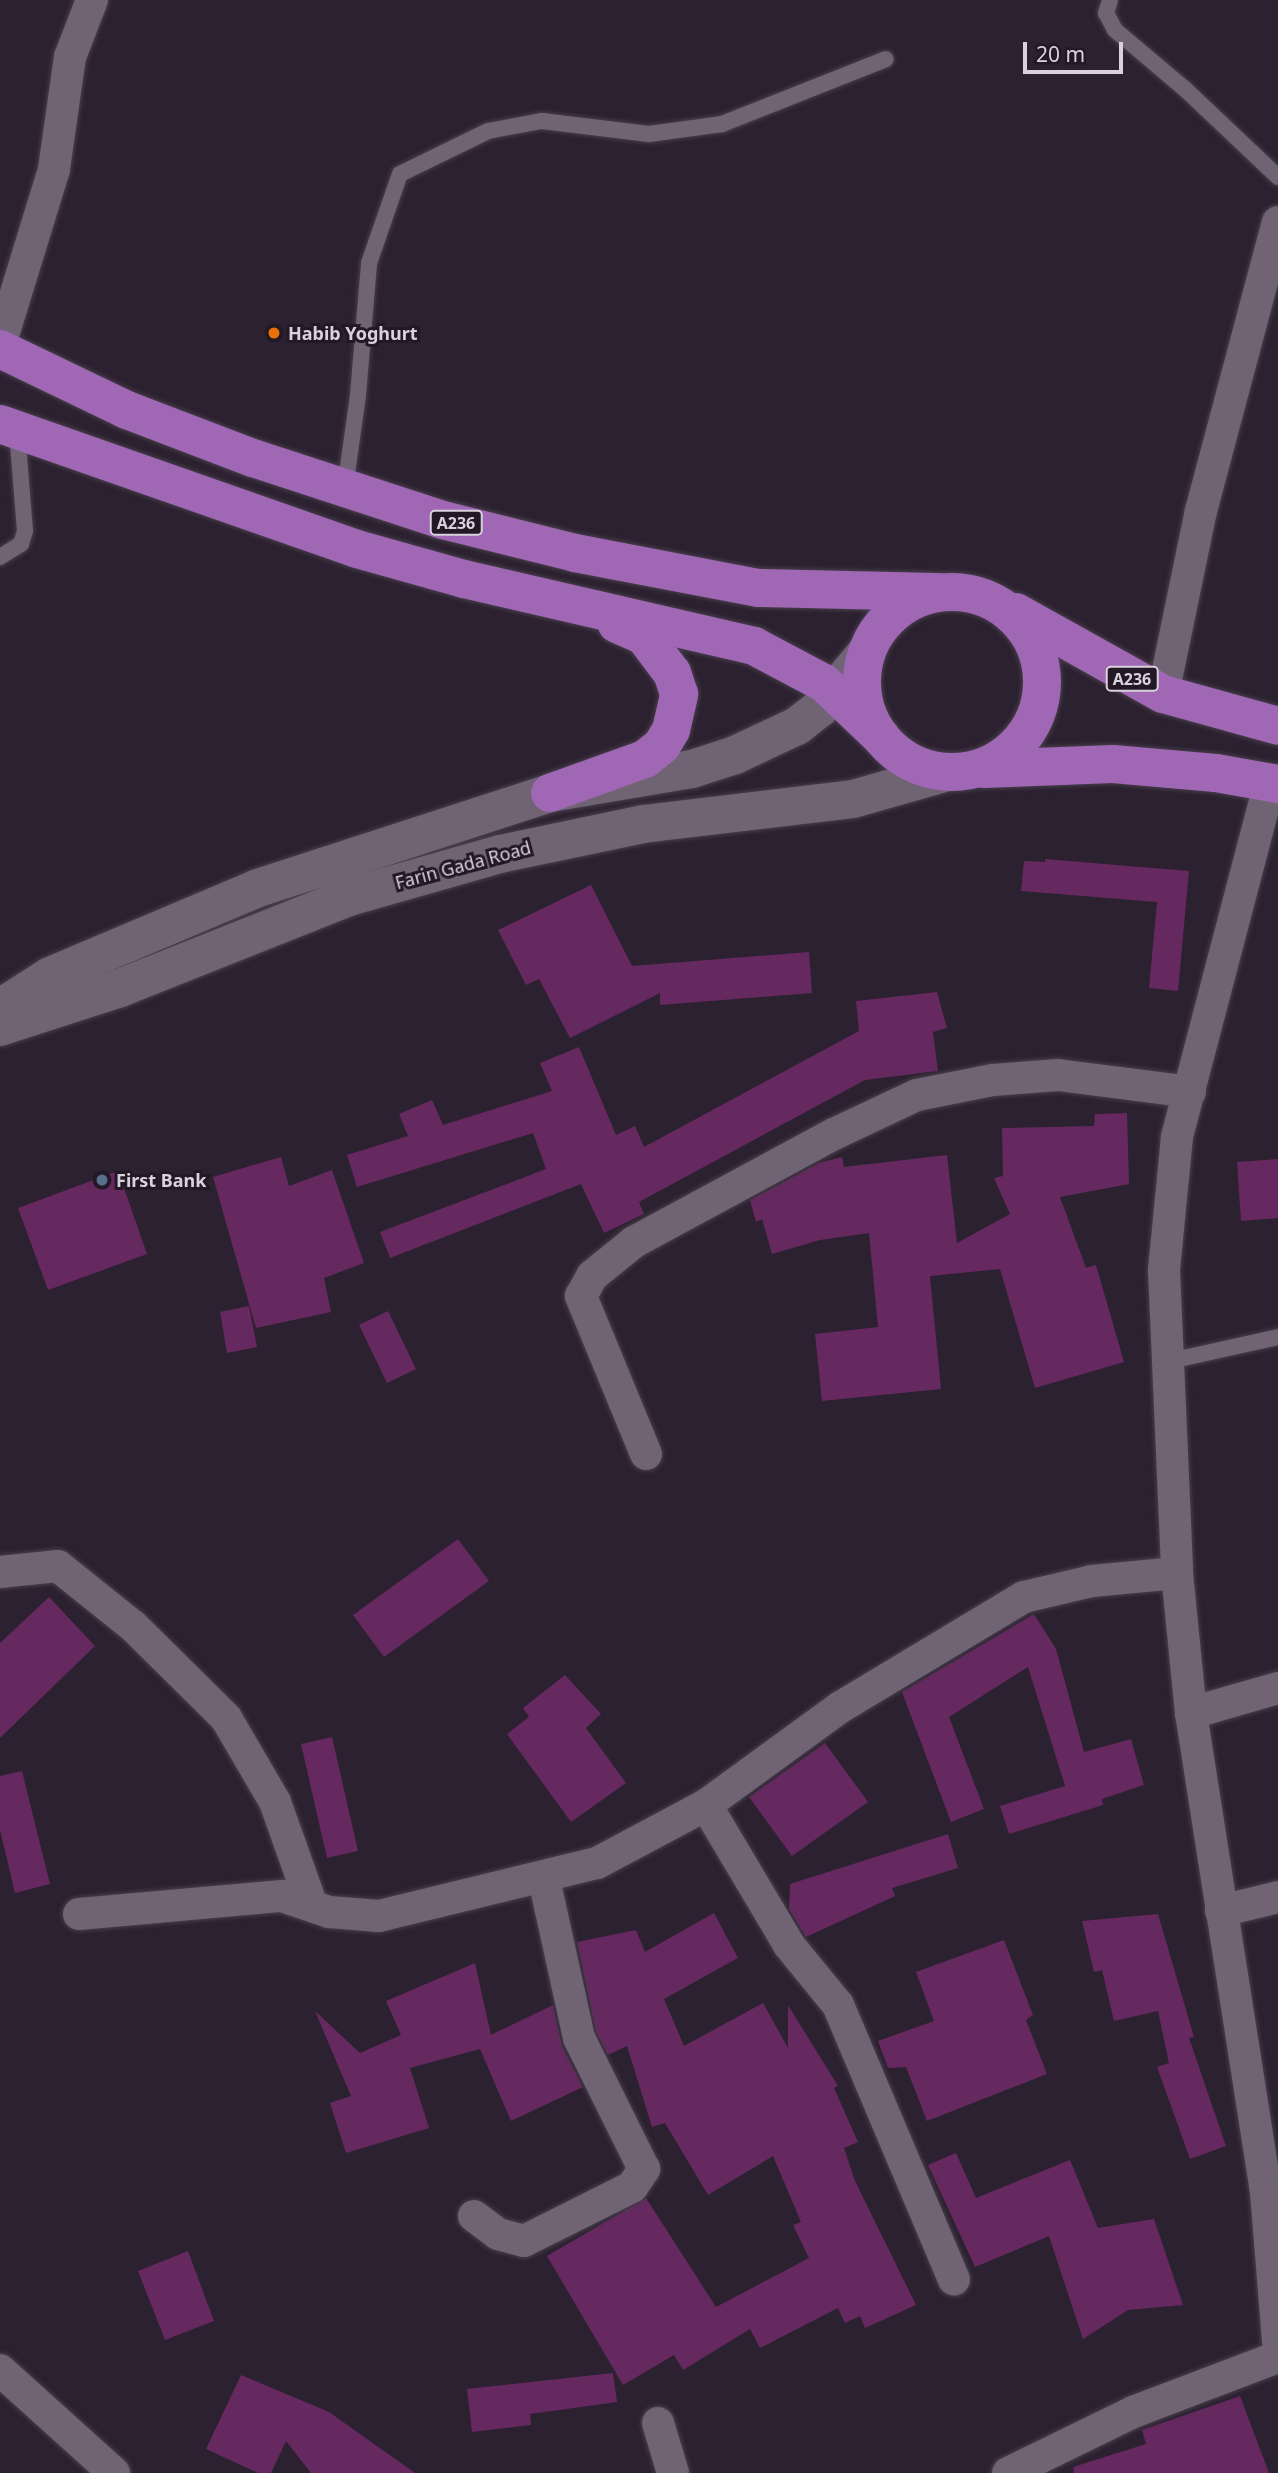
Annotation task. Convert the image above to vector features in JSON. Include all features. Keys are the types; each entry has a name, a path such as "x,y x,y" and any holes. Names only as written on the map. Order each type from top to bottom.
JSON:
{"highway":[{"name":"A236","path":"0,347 127,410 443,520 690,576 785,590 969,593 999,604 1163,694 1278,726"},
{"name":"A236","path":"8,427 357,549 573,606 754,646 790,661 836,693 913,764 959,771 1114,764 1274,783"},
{"name":"A236","path":"881,737 869,720 861,690 866,653 881,625 905,604 938,592"},
{"name":"A236","path":"959,771 1018,746 1041,702 1043,678 1036,647 1019,621 999,604"},
{"name":"A236","path":"550,793 645,759 662,746 678,712 679,694 660,651 644,636 573,606"}],"main road":[{"path":"0,1008 50,976 246,893 550,793 692,769 735,755 797,726 836,693 866,653"},
{"name":"Farin Gada Road","path":"0,1027 120,988 349,897 488,857 643,824 853,799 959,771"}],"street":[{"path":"0,347 54,169 70,57 92,0"},
{"path":"1163,694 1200,512 1274,255 1278,222"},
{"path":"1274,783 1177,1137 1164,1270 1177,1573 1191,1713 1221,1910 1272,2191 1278,2342"},
{"path":"646,1454 581,1296 592,1276 634,1242 834,1134 918,1095 993,1080 1058,1076 1190,1092"},
{"path":"0,1572 58,1566 133,1626 226,1718 275,1802 312,1906"},
{"path":"79,1914 282,1896 312,1906 379,1916 544,1879 597,1863 706,1805 839,1708 1024,1597 1092,1581 1177,1573"},
{"path":"1191,1713 1278,1688"},
{"path":"706,1805 789,1945 838,2005 954,2279"},
{"path":"474,2216 498,2234 524,2241 632,2187 644,2169 579,2038 544,1879"},
{"path":"1221,1910 1278,1897"},
{"path":"1008,2473 1133,2412 1278,2357"},
{"path":"0,2370 114,2473"},
{"path":"658,2423 673,2473"}],"lane":[{"path":"1110,0 1106,13 1115,30 1185,89 1278,177"},
{"path":"345,488 358,395 369,263 400,174 488,131 542,121 649,134 722,124 886,59"},
{"path":"0,556 21,544 25,531 8,427"},
{"path":"1170,1361 1278,1337"}],"building":[{"path":"1045,859 1189,871 1178,991 1149,988 1157,902 1021,891 1024,861 1045,862"},
{"path":"591,885 632,966 809,952 812,993 660,1005 660,993 570,1038 539,979 526,985 498,930"},
{"path":"937,992 947,1028 933,1032 938,1071 865,1080 639,1202 644,1214 604,1233 581,1184 390,1258 380,1232 546,1169 533,1133 357,1187 347,1155 408,1136 399,1114 432,1100 443,1125 552,1091 540,1063 579,1047 616,1135 635,1126 644,1147 859,1031 856,1001"},
{"path":"1127,1113 1129,1184 1060,1197 1086,1268 1096,1265 1124,1362 1035,1388 1000,1269 930,1276 941,1389 822,1401 815,1334 878,1327 869,1233 820,1240 772,1254 762,1219 756,1222 750,1200 819,1163 842,1157 844,1167 947,1155 957,1243 1010,1214 994,1178 1003,1176 1002,1128 1094,1126 1095,1114"},
{"path":"281,1157 289,1186 332,1170 364,1263 324,1278 331,1312 256,1328 213,1177"},
{"path":"1278,1159 1278,1218 1241,1221 1237,1162"},
{"path":"118,1171 147,1254 48,1290 18,1208"},
{"path":"249,1306 257,1347 227,1353 220,1312"},
{"path":"388,1311 416,1369 387,1383 359,1325"},
{"path":"458,1539 489,1581 384,1657 353,1615"},
{"path":"49,1597 95,1646 0,1738 0,1643"},
{"path":"1034,1614 1056,1649 1084,1752 1131,1739 1144,1785 1102,1799 1103,1805 1009,1834 1000,1806 1065,1786 1028,1667 949,1717 984,1809 951,1822 902,1692"},
{"path":"565,1675 601,1714 586,1728 626,1783 571,1822 507,1734 529,1717 523,1708"},
{"path":"332,1737 358,1851 327,1858 301,1744"},
{"path":"825,1743 868,1802 792,1856 749,1797"},
{"path":"22,1771 50,1884 15,1893 0,1830 0,1776"},
{"path":"948,1834 958,1868 892,1888 895,1896 806,1937 789,1909 790,1884"},
{"path":"714,1913 738,1958 664,1999 684,2046 763,2003 788,2048 788,2005 838,2086 834,2088 858,2142 844,2148 855,2181 916,2305 865,2328 860,2316 845,2323 838,2308 760,2348 750,2329 683,2370 674,2355 623,2385 547,2256 646,2198 716,2307 809,2258 793,2225 801,2222 773,2156 708,2195 665,2123 652,2127 627,2046 608,2055 596,2032 577,1942 636,1930 645,1952"},
{"path":"1158,1914 1194,2037 1189,2038 1226,2146 1190,2159 1157,2067 1169,2063 1158,2011 1114,2021 1102,1970 1094,1972 1082,1921"},
{"path":"1004,1940 1033,2015 1026,2020 1047,2074 927,2121 906,2067 888,2068 878,2041 934,2021 916,1972"},
{"path":"475,1963 491,2035 553,2005 562,2046 583,2087 511,2121 480,2049 410,2068 429,2128 346,2153 330,2103 351,2096 315,2011 360,2053 401,2035 386,2001"},
{"path":"956,2153 976,2198 1070,2160 1098,2228 1154,2219 1183,2305 1128,2310 1083,2339 1049,2236 975,2267 928,2165"},
{"path":"188,2251 214,2321 165,2340 138,2271"},
{"path":"613,2373 617,2402 530,2414 531,2425 472,2432 467,2389"},
{"path":"241,2375 329,2412 415,2473 311,2473 286,2441 271,2473 258,2473 206,2449"},
{"path":"1240,2396 1269,2473 1074,2473 1073,2467 1146,2444 1142,2430"}],"place":[{"name":"Habib Yoghurt","path":"274,333"},
{"name":"First Bank","path":"102,1180"}]}
